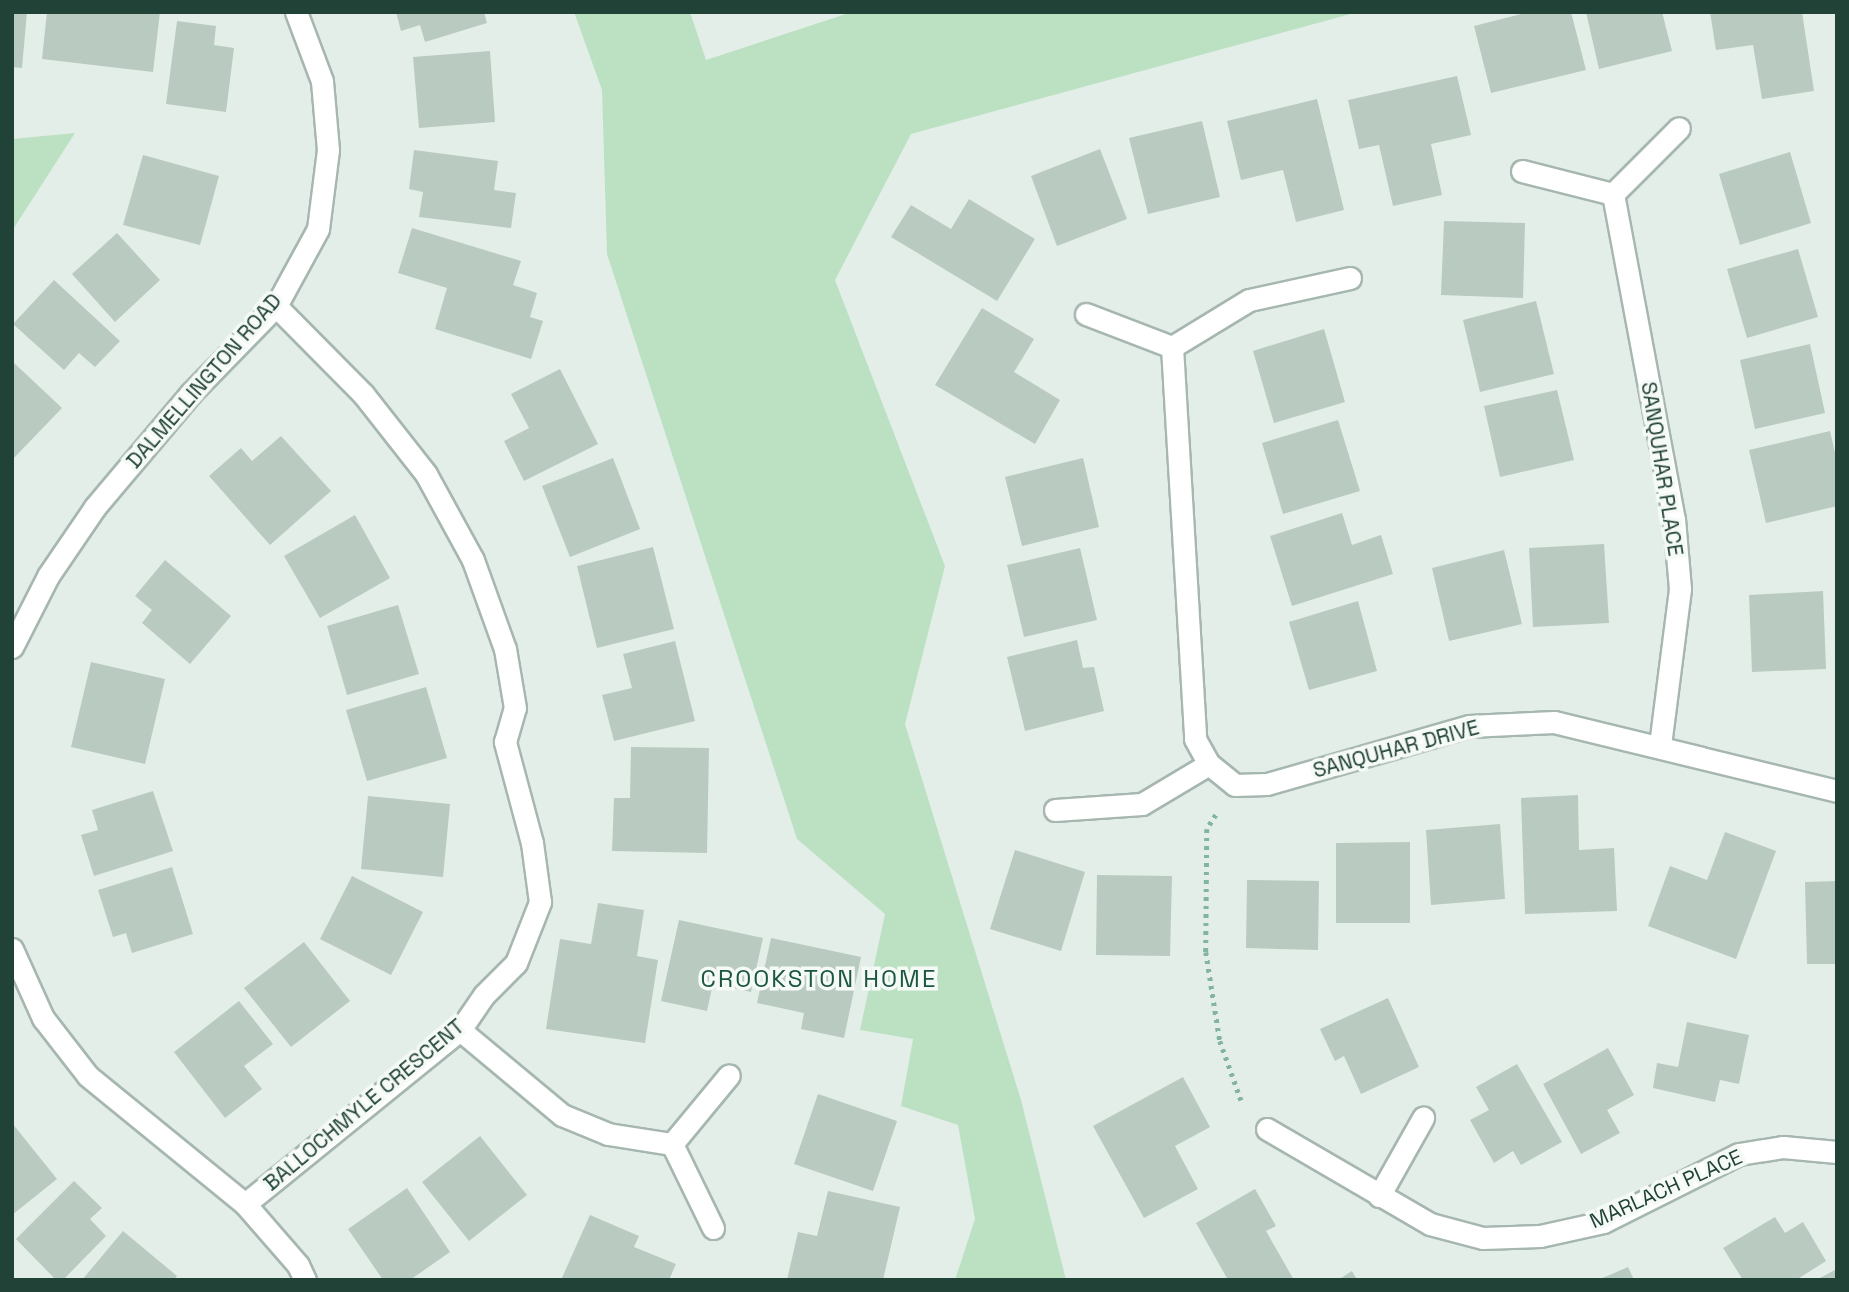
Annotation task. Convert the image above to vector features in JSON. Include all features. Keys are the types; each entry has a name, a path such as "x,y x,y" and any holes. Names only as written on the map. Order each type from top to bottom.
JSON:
{"street":[{"name":"DALMELLINGTON ROAD","path":"12,647 48,576 95,507 190,394 276,306 318,229 328,150 321,81 296,12"},
{"path":"1522,171 1613,194 1679,128"},
{"name":"SANQUHAR PLACE","path":"1613,194 1674,519 1681,589 1660,745"},
{"path":"1172,347 1249,300 1350,278"},
{"name":"BALLOCHMYLE CRESCENT","path":"246,1204 460,1030 484,995 516,963 540,902 532,843 505,742 515,708 505,649 473,560 426,474 363,394 276,306"},
{"path":"1086,314 1172,347"},
{"path":"1172,347 1195,739 1209,764 1235,785"},
{"name":"SANQUHAR DRIVE","path":"1235,785 1267,784 1469,726 1509,722 1554,722 1660,745 1837,791"},
{"path":"1055,810 1142,804 1209,764"},
{"path":"12,948 43,1018 88,1076 246,1204 298,1265 305,1280"},
{"path":"460,1030 562,1115 608,1133 672,1144"},
{"path":"672,1144 729,1075"},
{"path":"1379,1196 1423,1118"},
{"name":"MARLACH PLACE","path":"1267,1129 1430,1224 1483,1238 1540,1236 1603,1222 1739,1154 1783,1147 1837,1152"},
{"path":"672,1144 713,1228"}],"path":[{"path":"1235,785 1208,829 1206,952 1220,1041 1245,1111 1267,1129"}],"green space":[{"path":"574,12 690,12 706,60 852,12 1358,12 911,134 835,280 945,566 905,724 1021,1100 1066,1280 955,1280 975,1219 958,1125 901,1106 913,1039 860,1030 885,914 797,839 607,254 602,90"},
{"path":"75,133 12,231 12,139"}],"building":[{"path":"12,12 27,12 22,68 12,67"},
{"path":"47,12 160,12 153,72 42,59"},
{"path":"396,12 484,12 487,23 425,42 420,25 401,31"},
{"path":"1529,12 1571,12 1586,70 1491,93 1474,26"},
{"path":"1586,12 1662,12 1672,51 1599,69"},
{"path":"1710,12 1802,12 1814,91 1762,99 1753,45 1716,50"},
{"path":"177,21 216,26 214,45 234,48 226,112 166,104"},
{"path":"490,51 495,122 419,128 413,57"},
{"path":"1457,76 1471,135 1431,144 1442,195 1393,206 1379,145 1359,149 1348,100"},
{"path":"1317,99 1344,210 1296,222 1283,170 1241,180 1227,121"},
{"path":"1202,121 1220,197 1148,214 1129,138"},
{"path":"1100,149 1127,219 1057,246 1031,176"},
{"path":"414,150 498,161 494,190 516,193 511,228 419,217 423,192 409,189"},
{"path":"1790,152 1811,223 1740,245 1719,174"},
{"path":"143,155 219,176 200,245 123,225"},
{"path":"969,199 1035,239 997,301 891,237 911,205 951,229"},
{"path":"1444,221 1525,223 1523,298 1441,295"},
{"path":"412,228 521,261 513,285 537,293 530,317 543,321 531,359 435,329 447,288 398,273"},
{"path":"117,233 160,280 115,322 72,274"},
{"path":"1798,249 1818,317 1747,338 1727,269"},
{"path":"54,280 120,341 95,367 79,353 64,370 13,324"},
{"path":"1536,301 1554,374 1480,392 1463,320"},
{"path":"982,308 1034,339 1014,372 1060,400 1035,444 935,385"},
{"path":"1324,329 1345,402 1274,423 1253,351"},
{"path":"1810,344 1825,413 1755,429 1740,360"},
{"path":"12,361 62,408 12,460"},
{"path":"560,369 598,444 524,481 504,441 529,428 511,394"},
{"path":"1557,390 1574,460 1500,477 1484,406"},
{"path":"1338,420 1360,491 1283,514 1262,443"},
{"path":"1830,431 1837,461 1837,506 1766,523 1749,450"},
{"path":"281,436 331,491 270,545 209,476 241,448 252,461"},
{"path":"613,458 640,529 570,557 542,486"},
{"path":"1083,458 1099,527 1022,546 1005,477"},
{"path":"1342,513 1352,545 1381,535 1393,574 1292,606 1270,536"},
{"path":"355,515 390,578 320,618 284,556"},
{"path":"1604,544 1609,623 1533,627 1529,548"},
{"path":"653,547 674,629 597,648 577,566"},
{"path":"1080,548 1097,620 1024,637 1007,565"},
{"path":"1504,550 1522,624 1449,641 1432,568"},
{"path":"165,560 231,616 190,664 142,623 152,610 135,596"},
{"path":"1823,591 1826,669 1752,672 1749,595"},
{"path":"1358,601 1377,671 1309,690 1289,622"},
{"path":"398,605 419,674 347,695 327,626"},
{"path":"1077,640 1083,668 1094,667 1104,711 1025,731 1007,657"},
{"path":"675,641 695,721 614,741 602,695 632,688 623,654"},
{"path":"91,662 165,679 145,764 71,747"},
{"path":"426,687 447,758 367,781 346,710"},
{"path":"631,747 709,748 707,853 612,851 614,798 630,798"},
{"path":"153,791 173,851 94,876 81,835 98,830 92,810"},
{"path":"1578,795 1579,850 1614,848 1617,911 1525,914 1521,798"},
{"path":"368,796 450,804 443,877 361,869"},
{"path":"1500,824 1505,899 1431,905 1426,830"},
{"path":"1725,832 1776,851 1736,959 1648,926 1670,866 1707,880"},
{"path":"1410,842 1410,923 1336,923 1336,843"},
{"path":"1015,850 1085,872 1061,951 990,929"},
{"path":"172,867 193,934 132,953 126,933 113,937 98,890"},
{"path":"1097,875 1172,876 1170,956 1096,955"},
{"path":"352,876 423,912 391,975 320,939"},
{"path":"1247,880 1319,881 1318,950 1246,948"},
{"path":"1837,881 1837,964 1807,964 1805,882"},
{"path":"598,903 644,910 637,956 658,960 645,1043 546,1029 560,939 591,944"},
{"path":"679,920 763,938 751,992 713,983 707,1011 661,1001"},
{"path":"771,938 861,957 844,1038 801,1029 804,1013 757,1003"},
{"path":"304,942 350,1001 291,1047 244,988"},
{"path":"1388,998 1419,1067 1361,1094 1344,1056 1335,1061 1320,1029"},
{"path":"239,1001 273,1044 244,1066 262,1089 225,1118 174,1052"},
{"path":"1687,1022 1749,1035 1739,1084 1720,1080 1715,1102 1653,1088 1657,1063 1678,1067"},
{"path":"1608,1048 1634,1095 1607,1110 1620,1133 1581,1154 1543,1084"},
{"path":"1517,1064 1562,1142 1521,1165 1513,1151 1494,1163 1470,1120 1489,1110 1476,1087"},
{"path":"1183,1077 1210,1127 1175,1146 1198,1189 1144,1218 1093,1126"},
{"path":"818,1094 897,1121 873,1191 794,1164"},
{"path":"12,1123 57,1179 12,1215"},
{"path":"480,1136 527,1195 469,1241 422,1182"},
{"path":"74,1181 102,1208 90,1219 106,1236 63,1280 56,1280 16,1239"},
{"path":"407,1188 450,1252 410,1280 383,1280 348,1229"},
{"path":"1255,1189 1276,1226 1266,1231 1294,1280 1228,1280 1196,1223"},
{"path":"828,1191 900,1207 883,1280 787,1280 798,1232 817,1236"},
{"path":"590,1215 639,1236 634,1247 676,1264 669,1280 561,1280"},
{"path":"1775,1217 1785,1233 1803,1222 1826,1261 1796,1280 1743,1280 1723,1248"},
{"path":"123,1231 177,1276 174,1280 82,1280"},
{"path":"1628,1267 1634,1280 1598,1280"},
{"path":"1837,1269 1837,1280 1816,1280"},
{"path":"1352,1271 1357,1280 1338,1280"}],"district":[{"name":"CROOKSTON HOME","path":"819,979"}]}
